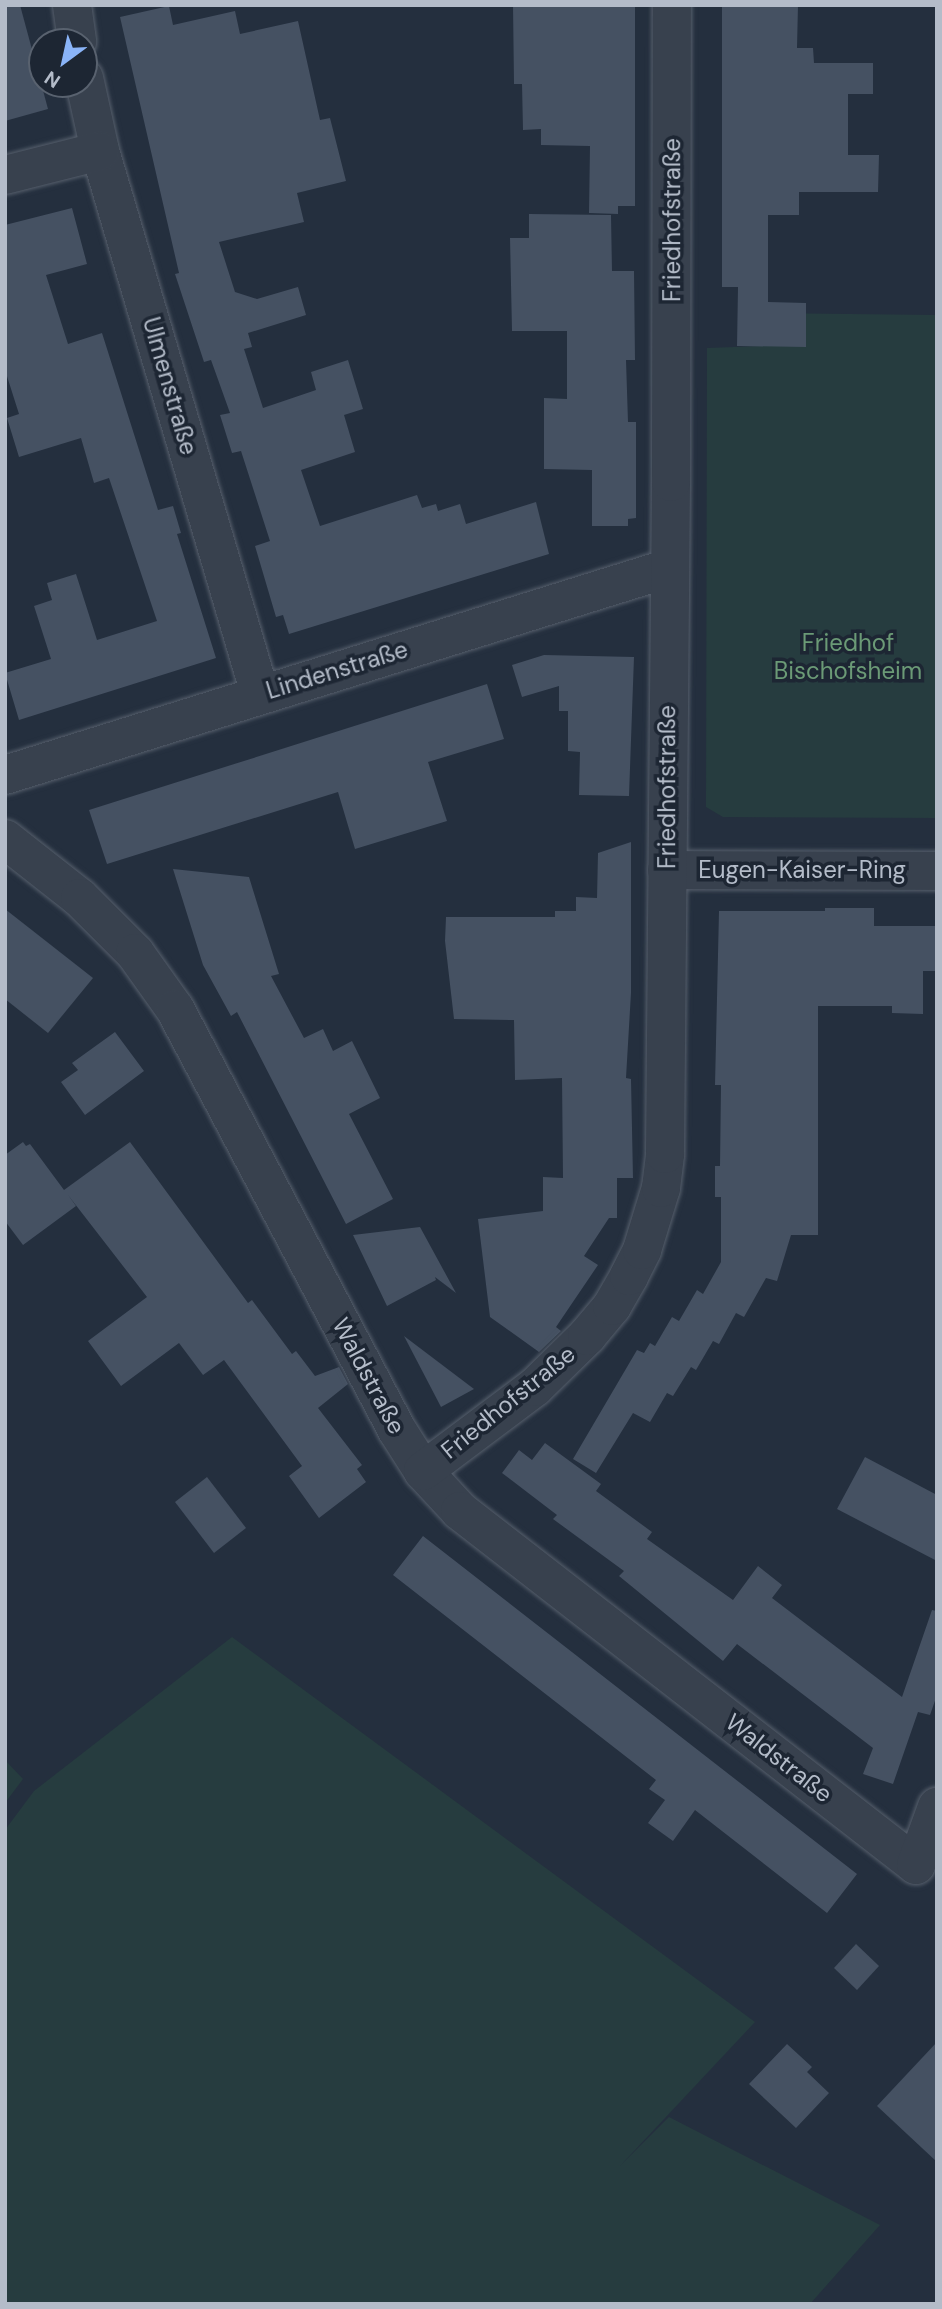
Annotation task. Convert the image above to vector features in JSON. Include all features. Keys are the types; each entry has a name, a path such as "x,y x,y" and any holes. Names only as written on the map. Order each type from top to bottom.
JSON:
{"street":[{"path":"72,5 75,28"},
{"name":"Friedhofstraße","path":"422,1471 566,1360 612,1306 642,1250 657,1206 664,1173 672,5"},
{"name":"Ulmenstraße","path":"88,98 100,150 260,694"},
{"path":"5,175 100,150"},
{"name":"Lindenstraße","path":"5,775 669,568"},
{"name":"Waldstraße","path":"5,839 80,898 135,953 175,1009 397,1430 422,1471 460,1511 916,1865 937,1807"},
{"name":"Eugen-Kaiser-Ring","path":"667,870 937,871"}],"green space":[{"name":"Friedhof Bischofsheim","path":"761,313 937,315 937,818 723,817 706,807 707,348 761,346"},
{"path":"232,1637 755,2022 620,2166 669,2117 880,2225 810,2304 5,2304 5,1830 34,1791"},
{"path":"5,1760 23,1779 5,1803"}],"building":[{"path":"5,5 20,5 28,35 28,98 45,98 48,109 5,121"},
{"path":"513,5 635,5 635,206 618,206 618,214 589,213 590,146 541,145 541,129 523,130 522,84 514,84"},
{"path":"722,5 798,5 797,48 813,48 814,63 873,63 873,94 848,94 848,155 879,155 878,192 799,192 799,215 768,215 768,302 806,303 806,347 737,346 738,287 722,287"},
{"path":"169,6 173,25 235,11 240,34 298,21 320,120 330,118 346,181 297,193 304,222 219,242 235,292 257,299 298,287 306,315 248,333 252,347 244,349 263,408 316,390 311,372 348,360 363,409 344,415 355,452 301,470 320,526 417,495 422,508 436,504 438,511 460,504 466,524 536,502 549,554 289,634 283,615 276,617 255,546 270,541 241,451 232,453 220,415 230,413 211,360 204,362 175,274 179,273 120,17"},
{"path":"72,208 87,264 46,275 68,344 102,333 158,510 173,506 181,533 177,534 216,658 19,720 5,673 51,659 34,606 52,600 47,583 76,574 97,640 157,621 109,478 94,483 81,438 19,457 7,418 19,414 5,370 5,225"},
{"path":"529,214 611,215 612,271 634,271 635,360 626,360 628,422 636,422 636,518 628,519 628,526 592,526 592,470 544,469 544,398 567,399 567,331 512,331 510,238 529,238"},
{"path":"544,655 634,657 629,796 579,795 580,752 568,751 568,711 559,711 559,686 522,697 512,665"},
{"path":"487,684 504,739 428,762 447,821 355,849 338,792 107,864 89,810"},
{"path":"631,842 631,993 626,1078 631,1079 633,1178 617,1178 617,1218 609,1218 584,1256 598,1265 556,1327 561,1331 539,1352 490,1317 478,1219 543,1211 543,1177 563,1178 562,1078 515,1080 514,1020 454,1019 445,941 446,917 555,917 555,911 576,911 576,897 597,898 598,853"},
{"path":"173,869 249,877 279,974 271,976 304,1038 323,1029 333,1051 352,1041 380,1098 349,1114 393,1199 346,1224 237,1012 231,1016 203,965"},
{"path":"825,908 874,908 874,926 937,926 937,971 923,971 923,1014 892,1013 892,1006 818,1006 818,1235 791,1235 777,1281 766,1278 744,1317 736,1313 719,1344 713,1341 696,1370 691,1367 673,1396 667,1393 650,1422 633,1413 596,1473 573,1459 637,1350 644,1353 650,1343 655,1346 672,1317 679,1321 697,1290 703,1294 721,1262 721,1197 715,1197 715,1166 720,1166 721,1085 715,1085 719,911 825,911"},
{"path":"5,909 93,978 48,1033 5,999"},
{"path":"115,1032 144,1071 85,1115 61,1082 78,1070 72,1063"},
{"path":"23,1142 26,1146 30,1144 64,1190 130,1142 248,1303 252,1300 292,1354 296,1351 315,1376 339,1367 348,1384 318,1408 362,1465 357,1469 366,1482 319,1518 289,1476 302,1466 224,1360 203,1375 179,1343 121,1386 88,1341 147,1297 68,1195 76,1206 23,1245 5,1221 5,1155"},
{"path":"420,1227 456,1293 435,1277 436,1280 387,1306 353,1235"},
{"path":"404,1336 474,1389 441,1407"},
{"path":"545,1443 601,1484 596,1491 652,1532 647,1539 733,1600 758,1566 782,1585 772,1598 902,1697 932,1610 937,1611 937,1695 930,1715 918,1712 893,1784 863,1774 873,1748 737,1644 723,1661 619,1576 624,1571 553,1519 557,1515 502,1473 519,1450 532,1460"},
{"path":"865,1457 937,1495 937,1561 837,1509"},
{"path":"207,1477 246,1528 214,1553 175,1502"},
{"path":"423,1536 857,1874 827,1913 695,1810 673,1841 648,1823 665,1800 649,1789 656,1780 393,1575"},
{"path":"856,1944 879,1966 857,1990 834,1968"},
{"path":"937,2042 937,2162 877,2106"},
{"path":"787,2044 812,2067 807,2072 829,2093 796,2128 749,2084"}]}
